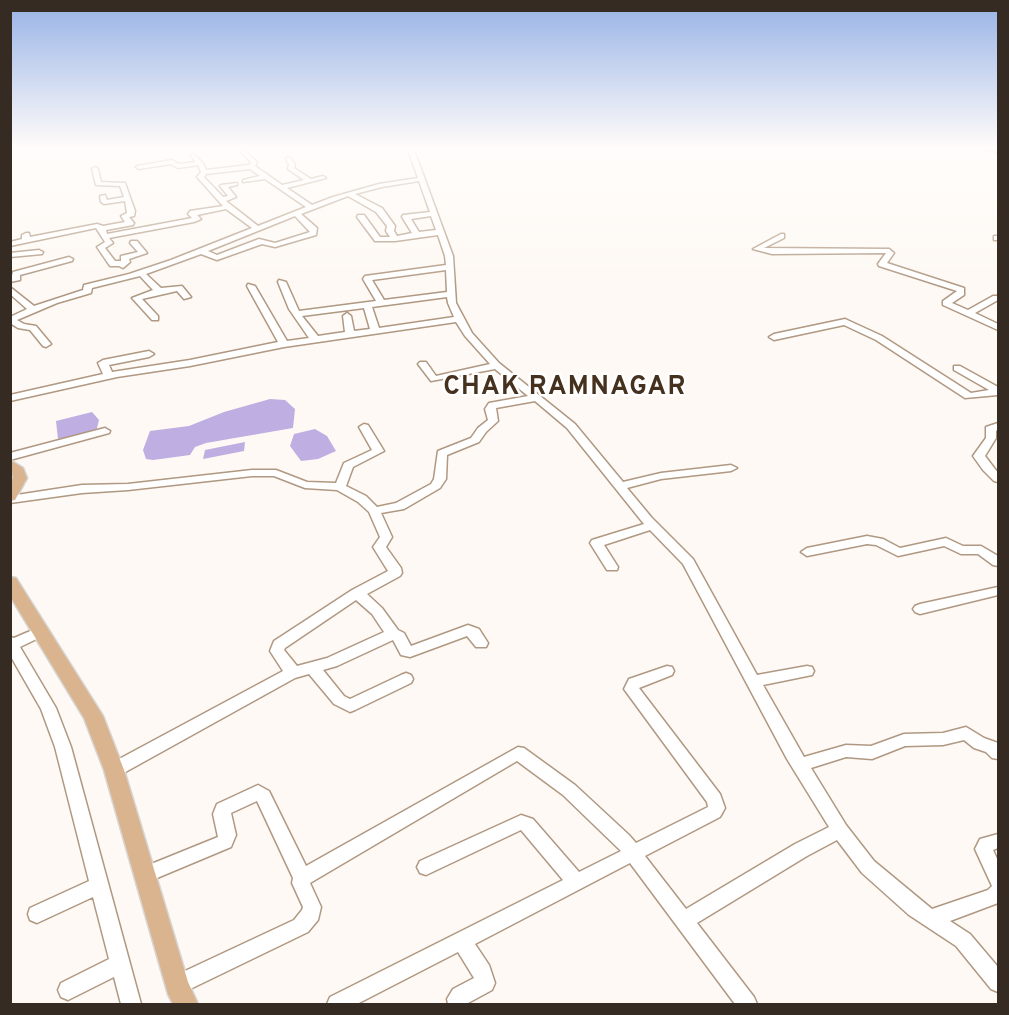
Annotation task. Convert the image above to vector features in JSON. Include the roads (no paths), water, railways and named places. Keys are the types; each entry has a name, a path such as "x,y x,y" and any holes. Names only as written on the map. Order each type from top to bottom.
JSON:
{"main road":[{"path":"10,464 18,471 20,478 10,499"},
{"path":"10,582 20,641 93,716 114,770 177,985 186,1005"}],"street":[{"path":"10,244 26,237 130,223 125,216 131,214 126,194"},
{"path":"216,194 228,207 256,228"},
{"path":"221,200 233,197 231,194"},
{"path":"290,194 310,207"},
{"path":"11,320 88,291 87,287 136,275 348,194"},
{"path":"350,194 379,210 392,226 390,231 395,238"},
{"path":"427,194 449,256 450,294 459,319 476,344 497,366 571,426 652,525 688,562 800,765 840,830 868,867 930,919 963,940 999,982"},
{"path":"103,196 104,202 128,199"},
{"path":"104,237 196,219 192,214 195,212 228,207"},
{"path":"200,251 218,258 259,242 275,245 313,233 314,230 296,213"},
{"path":"414,236 416,233 406,217 434,214"},
{"path":"361,217 378,238 440,232"},
{"path":"161,226 170,233 193,228"},
{"path":"102,228 104,237 109,243 101,247 111,263 123,263 159,291"},
{"path":"781,236 758,249 772,252 889,251 890,253 882,264 960,290 961,293 946,303 999,327"},
{"path":"123,263 126,262 125,257 143,253 134,243"},
{"path":"10,255 39,252"},
{"path":"33,310 10,287 20,282 14,279 16,274 69,259"},
{"path":"381,302 368,278 451,267"},
{"path":"282,282 296,314 314,338"},
{"path":"251,286 284,344"},
{"path":"155,318 136,298 179,288 187,297"},
{"path":"296,314 450,294"},
{"path":"968,314 996,298"},
{"path":"367,304 375,330"},
{"path":"347,316 350,333"},
{"path":"10,398 109,376 314,338 459,319"},
{"path":"11,320 21,326 33,328 46,344"},
{"path":"774,337 845,322 879,338 969,396 999,392"},
{"path":"109,376 103,363 149,354"},
{"path":"423,364 434,379 497,366"},
{"path":"957,368 999,392"},
{"path":"374,511 400,506 436,486 440,479 442,453 475,440 482,430 494,421 490,408 493,405 537,398"},
{"path":"999,426 990,429 991,438 979,456 987,468 999,479"},
{"path":"340,487 348,465 378,450 364,427"},
{"path":"10,457 105,430"},
{"path":"621,486 662,476 731,468"},
{"path":"10,499 82,489 138,487 266,472 276,473 305,484 340,487 362,499 374,511 386,537 379,546 395,570 391,576 357,594 279,645 277,651 291,668 290,674"},
{"path":"612,567 596,543 652,525"},
{"path":"807,552 867,540 879,542 898,552 946,542 961,550 981,550 999,562"},
{"path":"920,609 999,591"},
{"path":"357,594 377,611 393,634 399,638 406,651 410,652 468,630 474,633 481,643"},
{"path":"114,770 290,674 332,662 393,634"},
{"path":"20,641 63,747 131,1005"},
{"path":"313,668 339,700 350,706 406,679"},
{"path":"337,1005 576,881 634,854 717,808 717,803 706,787 632,689 631,685 634,683 668,671"},
{"path":"753,681 807,671"},
{"path":"800,765 846,751 872,753 904,740 943,739 966,733 980,744 991,746 999,753"},
{"path":"302,878 518,753 569,790 609,826 634,854 685,920 747,1005"},
{"path":"145,875 225,842 227,835 223,809 258,792 263,796 302,878 301,883 312,907 311,914 301,926 177,985"},
{"path":"426,867 521,822 527,824 576,881"},
{"path":"685,920 801,850 840,830"},
{"path":"999,841 986,844 984,849 999,880"},
{"path":"37,914 100,885"},
{"path":"930,919 994,896 999,892"},
{"path":"458,1005 457,999 460,996 482,985 485,979 462,941"},
{"path":"68,990 119,964"}],"district":[{"name":"CHAK RAMNAGAR","path":"565,389"}]}
